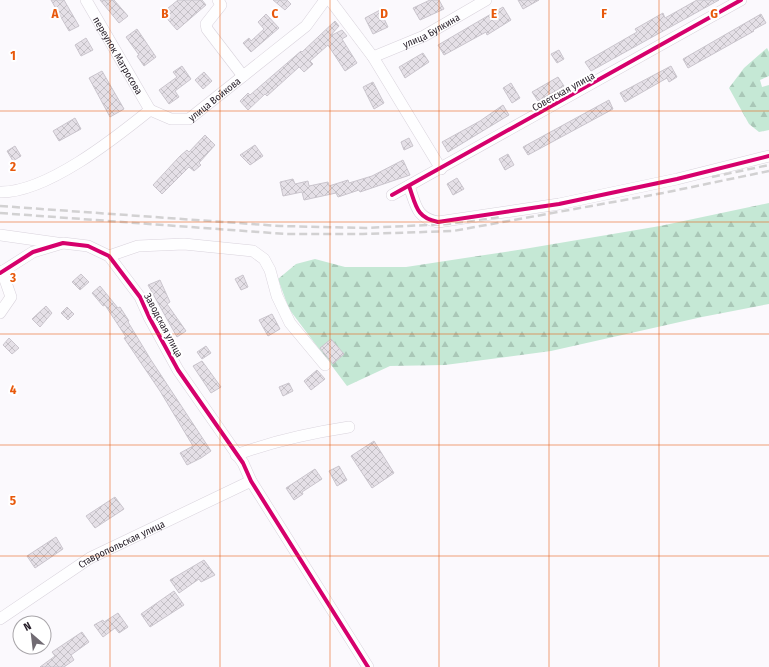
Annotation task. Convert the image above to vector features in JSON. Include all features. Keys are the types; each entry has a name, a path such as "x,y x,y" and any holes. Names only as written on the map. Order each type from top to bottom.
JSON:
{"street":[{"name":"переулок Матросова","path":"86,0 150,110"},
{"path":"218,0 221,5 206,24 207,29 243,76"},
{"name":"улица Войкова","path":"150,110 171,120 189,119 306,26 325,0"},
{"path":"330,0 373,57 441,169"},
{"name":"улица Булкина","path":"373,57 424,36 486,0"},
{"name":"Советская улица","path":"392,195 441,169 741,0"},
{"path":"0,192 14,192 50,178 110,142 150,110"},
{"path":"409,186 419,212 427,220 438,222 559,204 677,179 769,156"},
{"path":"0,235 63,243"},
{"name":"Заводская улица","path":"0,313 11,297 1,272 33,252 63,243 88,246 109,256 140,297 149,317 178,370 236,455 368,667"},
{"path":"109,256 138,246 184,244 253,251 264,259 270,270 277,296 290,323 325,365"},
{"path":"236,455 266,444 304,434 349,426"},
{"name":"Ставропольская улица","path":"0,619 90,558 251,481"}],"green space":[{"path":"767,48 769,52 769,76 760,80 762,87 769,85 769,130 759,132 749,124 729,88 744,68"},
{"path":"769,203 769,304 702,317 551,351 445,365 390,366 347,386 289,309 278,279 296,264 315,259 345,267 406,267 660,226"}],"building":[{"path":"51,0 64,0 79,26 69,31"},
{"path":"100,0 114,0 128,16 119,23"},
{"path":"178,0 202,0 206,5 177,30 162,13"},
{"path":"273,0 287,0 291,4 285,10"},
{"path":"430,0 439,0 444,9 420,20 413,8"},
{"path":"518,0 539,0 523,9"},
{"path":"697,0 719,0 591,71 585,62 637,32 635,29 663,13 665,18"},
{"path":"503,7 511,20 487,35 486,32 444,55 438,45"},
{"path":"380,10 388,27 373,34 365,18"},
{"path":"266,14 279,28 251,52 243,43 249,38 251,41 264,29 258,22"},
{"path":"761,14 766,23 688,68 683,59"},
{"path":"335,21 339,26 330,36 342,30 347,36 342,39 357,63 345,71 328,45 310,61 313,64 304,72 299,67 267,96 265,94 248,110 240,101 248,93 250,95 301,51 302,52"},
{"path":"137,29 156,57 144,66 137,56 139,55 126,37"},
{"path":"86,38 93,50 81,56 75,45"},
{"path":"559,50 564,59 557,63 551,54"},
{"path":"423,53 429,62 405,78 399,67"},
{"path":"182,66 191,79 175,91 179,97 169,104 159,90 177,77 173,72"},
{"path":"671,66 677,77 669,82 667,78 625,102 620,93"},
{"path":"102,71 124,109 110,117 89,78"},
{"path":"204,72 212,81 203,89 195,80"},
{"path":"558,77 564,86 538,101 532,92"},
{"path":"373,82 384,103 374,109 363,87"},
{"path":"511,83 520,98 512,103 503,88"},
{"path":"609,100 613,109 528,155 523,147"},
{"path":"503,105 509,115 448,152 442,142 480,121"},
{"path":"75,118 81,129 59,141 53,131"},
{"path":"205,135 215,145 199,163 201,165 194,171 189,167 162,194 153,185 180,156 187,150 189,152"},
{"path":"409,138 413,146 404,150 401,142"},
{"path":"255,145 263,156 250,165 240,155"},
{"path":"15,146 21,156 13,161 7,151"},
{"path":"508,154 514,165 505,170 499,159"},
{"path":"403,160 410,175 360,192 359,190 338,197 336,193 304,200 302,192 283,196 280,182 293,179 295,184 308,181 309,186 328,182 329,186 348,180 349,183 372,176"},
{"path":"457,178 464,189 453,195 447,184"},
{"path":"81,274 89,282 80,290 72,282"},
{"path":"243,275 248,287 241,290 235,279"},
{"path":"160,280 170,302 167,304 186,331 177,337 148,285"},
{"path":"100,286 118,308 120,307 151,360 211,451 201,458 187,465 180,453 193,446 160,391 124,338 126,337 105,305 103,306 92,293"},
{"path":"46,306 52,313 40,327 32,319"},
{"path":"67,307 74,314 68,320 61,313"},
{"path":"272,314 280,329 268,336 259,320"},
{"path":"9,338 19,348 12,354 3,345"},
{"path":"331,339 344,354 333,364 320,348"},
{"path":"206,346 211,353 202,359 197,352"},
{"path":"202,361 221,387 211,393 193,366"},
{"path":"317,370 325,379 311,390 304,381"},
{"path":"289,383 293,391 283,396 279,387"},
{"path":"374,441 394,473 372,488 351,456"},
{"path":"339,466 347,480 337,486 329,471"},
{"path":"315,469 322,479 302,492 303,494 294,500 286,488"},
{"path":"115,497 124,509 95,528 86,516"},
{"path":"56,537 63,549 35,568 27,556"},
{"path":"204,560 215,575 201,582 199,579 179,593 170,580"},
{"path":"174,591 184,605 150,627 141,614"},
{"path":"118,613 128,627 119,633 115,628 103,637 94,625 103,620 104,622"},
{"path":"82,632 89,642 71,655 74,660 64,667 40,667 55,656 52,652"}],"railway":[{"path":"712,177 769,165"},
{"path":"0,213 286,234 363,234 453,231 663,193 769,171"},
{"path":"0,206 280,226 365,228 448,224 500,217"}],"cycle path":[{"path":"392,195 741,0"},
{"path":"409,186 415,205 421,214 438,222 559,204 677,179 769,156"},
{"path":"0,273 33,252 63,243 88,246 109,256 140,297 149,317 178,370 243,463 251,481 368,667"}]}
